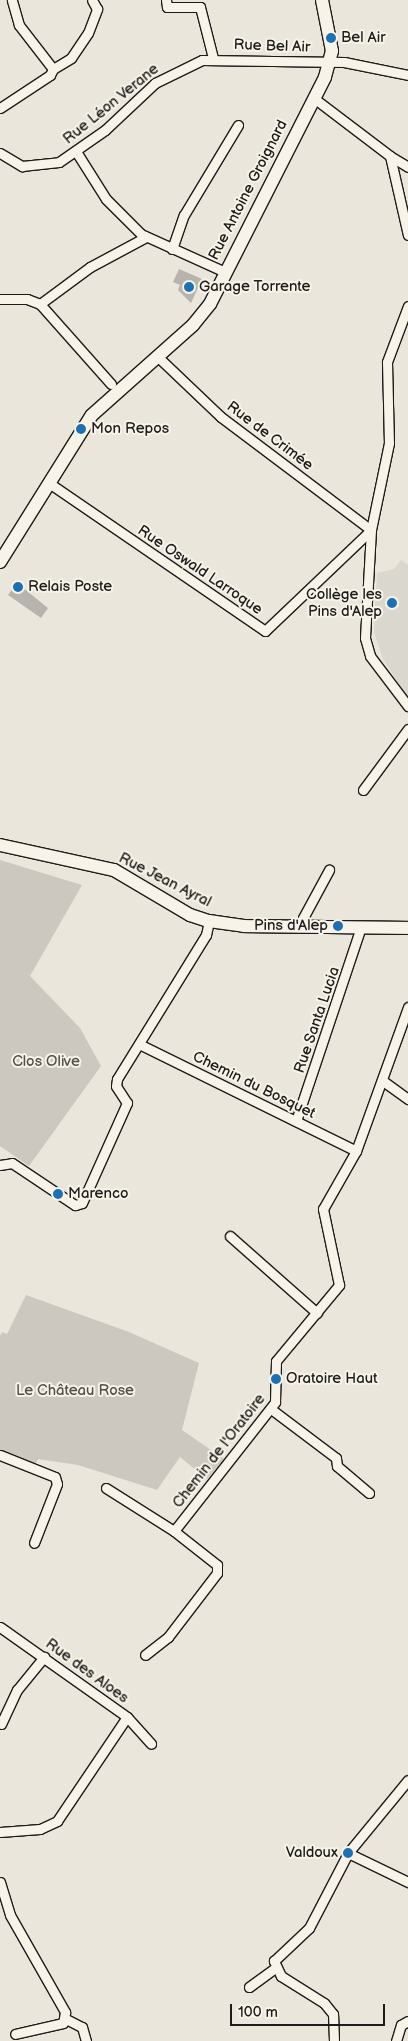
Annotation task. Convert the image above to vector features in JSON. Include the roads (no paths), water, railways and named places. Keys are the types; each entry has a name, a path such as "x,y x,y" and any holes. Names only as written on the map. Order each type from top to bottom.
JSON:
{"main road":[{"name":"Rue Antoine Groignard","path":"0,562 92,414 158,357 202,315 314,99 331,62 331,38 322,0"},
{"name":"Rue Jean Ayral","path":"0,845 114,870 190,915 209,921 244,926 408,928"}],"street":[{"path":"12,0 19,25 53,69"},
{"path":"0,108 50,75 53,69 71,58 88,33 97,9 92,0"},
{"path":"166,0 167,7 200,7 212,58"},
{"name":"Rue Bel Air","path":"212,58 331,62 408,76"},
{"name":"Rue Léon Verane","path":"0,153 22,166 39,167 77,153 155,83 176,70 212,58"},
{"path":"314,99 390,156 408,167"},
{"path":"172,249 184,215 238,125"},
{"path":"77,153 106,199 146,237 225,272"},
{"path":"390,156 408,234"},
{"path":"40,304 90,267 146,237"},
{"path":"0,299 27,299 40,304 111,384"},
{"path":"408,306 387,362 390,443 371,530 365,638 370,656 408,706"},
{"name":"Rue de Crimée","path":"158,357 221,417 371,530"},
{"name":"Rue Oswald Larroque","path":"49,483 265,631 371,530"},
{"path":"363,790 408,729"},
{"path":"304,926 303,918 329,870"},
{"path":"0,1165 12,1163 75,1205 82,1202 127,1103 116,1086 117,1079 206,935 209,921"},
{"name":"Rue Santa Lucia","path":"296,1121 362,927"},
{"name":"Chemin de l'Oratoire","path":"174,1532 271,1409 278,1396 274,1370 276,1361 339,1285 323,1209 356,1151 408,1007"},
{"name":"Chemin du Bosquet","path":"139,1044 356,1151"},
{"path":"383,1080 408,1099"},
{"path":"230,1236 317,1313"},
{"path":"271,1409 336,1458 337,1466 369,1493"},
{"path":"0,1455 55,1477 57,1484 34,1543"},
{"path":"106,1488 212,1558 217,1573 168,1637 145,1655"},
{"name":"Rue des Aloes","path":"0,1626 127,1717 151,1744"},
{"path":"1,1724 17,1690 44,1657"},
{"path":"0,1832 40,1829 57,1820 127,1717"},
{"path":"248,1987 275,1968 276,1957 309,1928 321,1911 348,1853 408,1780"},
{"path":"348,1853 408,1882"},
{"path":"0,1882 10,1915 66,2019 82,2027 86,2041"},
{"path":"275,1968 333,2014 334,2041"},
{"path":"15,2034 63,2023 66,2019"},
{"path":"396,2041 401,2025 408,2021"}],"place":[{"name":"Bel Air","path":"331,38"},
{"name":"Garage Torrente","path":"189,287"},
{"name":"Mon Repos","path":"81,429"},
{"name":"Relais Poste","path":"18,587"},
{"name":"Collège les Pins d'Alep","path":"392,603"},
{"name":"Pins d'Alep","path":"338,926"},
{"name":"Marenco","path":"58,1194"},
{"name":"Oratoire Haut","path":"276,1379"},
{"name":"Valdoux","path":"348,1853"}],"park label":[{"name":"Clos Olive","path":"46,1062"},
{"name":"Le Château Rose","path":"75,1391"}]}
